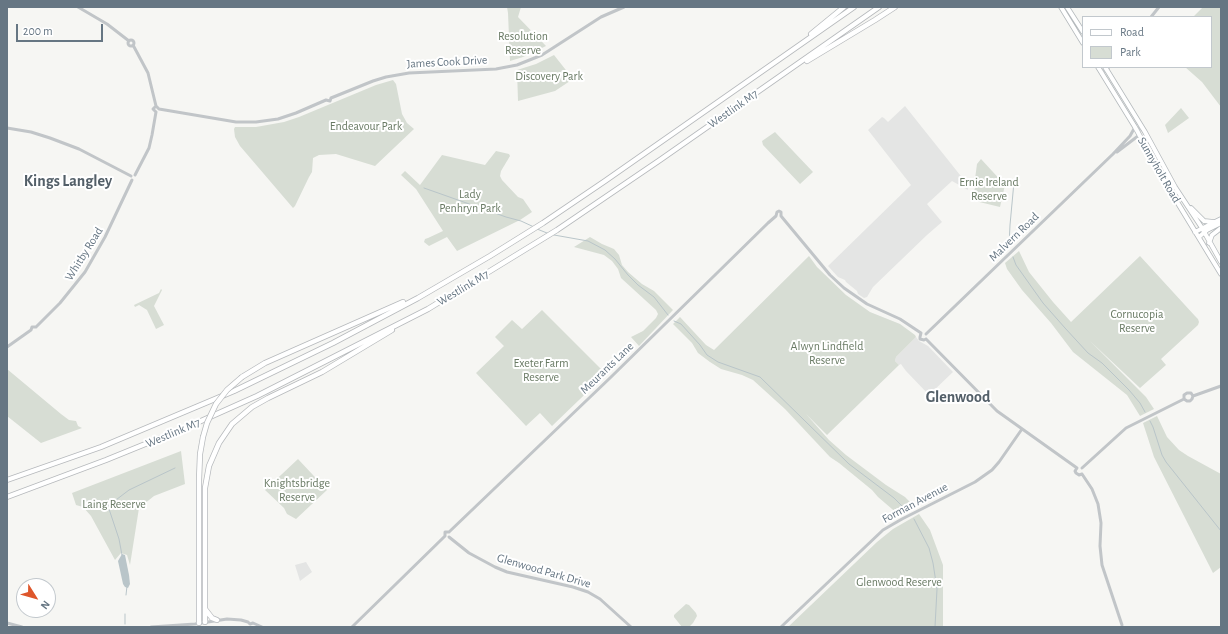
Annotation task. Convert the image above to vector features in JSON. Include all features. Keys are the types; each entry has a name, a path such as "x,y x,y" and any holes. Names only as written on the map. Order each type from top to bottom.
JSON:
{"highway":[{"path":"803,42 808,36 844,7"},
{"name":"Westlink M7","path":"7,480 101,447 228,394 276,372 445,282 543,223 854,7"},
{"name":"Westlink M7","path":"7,496 79,471 192,425 257,396 428,309 557,230 776,80 879,7"},
{"path":"776,80 894,7"},
{"path":"199,625 200,454 207,423 216,404 230,387 242,376 265,363 388,310 445,282"},
{"path":"205,625 206,478 213,454 219,443 236,421 246,412 268,398 322,372 428,309"},
{"path":"205,609 212,618 217,620"}],"main road":[{"path":"1060,7 1082,40"},
{"path":"1067,7 1082,30"},
{"name":"Sunnyholt Road","path":"1099,68 1221,274"},
{"name":"Sunnyholt Road","path":"1107,68 1221,262"},
{"path":"1185,202 1201,219 1207,222 1214,222"},
{"path":"1199,237 1203,230 1221,218"},
{"path":"1195,232 1221,223"},
{"path":"1209,243 1212,235 1221,228"}],"street":[{"name":"Whitby Road","path":"7,347 31,330 32,327 36,327 60,303 85,272 105,237 133,177 149,148 152,136 157,109 153,88 148,73 133,45 131,46 129,41 107,24 78,7"},
{"name":"James Cook Drive","path":"157,109 223,121 256,122 273,120 290,115 326,100 330,101 331,98 373,81 395,75 496,69 517,65 542,55 601,17 624,7"},
{"path":"1152,16 1159,7"},
{"path":"1102,73 1107,68"},
{"path":"1138,134 1140,125"},
{"name":"Malvern Road","path":"926,334 1113,154 1130,136 1135,127"},
{"path":"7,128 31,132 79,149 133,177"},
{"name":"Malvern Road","path":"1113,154 1135,138 1138,134"},
{"name":"Meurants Lane","path":"449,532 776,216 776,212 779,211 782,213 781,216 830,275 844,288 867,304 900,319 921,333"},
{"path":"926,339 920,339 921,333 923,332 926,334 926,339 991,406 1077,468 1082,468 1126,428 1184,399 1184,395 1187,393 1190,393 1193,396"},
{"path":"1184,399 1190,401 1193,396 1221,386"},
{"path":"1214,389 1221,390"},
{"name":"Forman Avenue","path":"781,627 883,530 975,482 992,470 1022,429"},
{"path":"1077,468 1076,473 1079,475 1082,474"},
{"path":"1082,468 1082,474 1088,481 1099,508 1101,523 1100,546 1102,565 1122,626"},
{"path":"352,627 445,536 445,532 449,532 451,534 449,537 445,536"},
{"name":"Glenwood Park Drive","path":"449,537 473,556 507,572 573,587 588,592 606,603 631,627"},
{"path":"152,627 205,625 217,620 236,619 251,621 262,627"},
{"path":"7,623 22,627"}],"shaded area":[{"path":"905,106 968,185 968,190 952,181 927,204 942,222 873,287 867,297 864,298 858,294 857,291 845,280 838,277 828,266 911,185 868,130 882,117 888,122"},
{"path":"916,337 919,341 928,346 953,372 929,395 901,364 899,365 895,361 896,357"},
{"path":"122,554 125,555 129,575 130,584 128,588 123,584 118,561"},
{"path":"306,562 312,572 300,581 295,565"}],"green space":[{"name":"Resolution Reserve","path":"507,7 521,7 518,17 546,46 523,57 510,61"},
{"path":"1203,7 1221,7 1221,107 1202,82 1186,68 1212,68 1212,16 1194,16"},
{"name":"Discovery Park","path":"554,55 573,79 555,91 518,101 517,70 536,64"},
{"name":"Endeavour Park","path":"393,80 396,84 402,114 407,123 414,129 375,166 336,154 319,155 313,158 312,172 293,208 240,146 235,137 235,127 256,127 284,122 376,85"},
{"path":"1181,108 1189,118 1168,133 1165,125"},
{"path":"775,132 813,172 800,184 763,145 762,141"},
{"name":"Lady Penhryn Park","path":"496,151 509,154 510,156 501,171 500,176 518,197 523,199 532,212 520,220 457,251 447,237 429,246 424,242 425,239 443,231 416,189 401,175 405,171 420,185 442,155 485,165"},
{"name":"Ernie Ireland Reserve","path":"981,159 1005,185 1000,207 971,200 975,188 977,164"},
{"path":"590,237 614,249 619,255 622,265 628,272 642,284 654,291 673,310 639,346 631,337 643,331 658,314 656,310 621,278 618,269 612,261 604,255 574,247"},
{"name":"Cornucopia Reserve","path":"1019,251 1029,272 1071,322 1140,256 1198,319 1198,325 1161,359 1166,365 1140,388 1090,341 1146,397 1154,409 1140,416 1127,395 1073,352 1051,323 1022,290 1007,269 1005,263"},
{"name":"Alwyn Lindfield Reserve","path":"809,256 817,267 846,295 870,312 900,324 916,337 896,357 895,361 899,365 827,435 806,414 829,440 846,455 886,485 905,497 915,507 899,515 872,490 830,457 785,409 753,380 721,369 710,362 698,353 692,343 673,324 680,317 706,345 714,350"},
{"path":"161,289 162,290 154,306 164,325 156,329 147,310 139,305 135,307 134,305 159,293"},
{"name":"Exeter Farm Reserve","path":"542,310 606,374 552,426 540,413 526,426 476,373 504,346 495,337 512,320 522,329"},
{"path":"7,369 61,414 69,420 76,421 78,426 82,428 41,443 7,416"},
{"path":"1157,416 1167,437 1179,450 1221,474 1221,567 1213,573 1154,457 1143,423"},
{"name":"Laing Reserve","path":"181,451 185,484 154,496 139,508 130,565 127,555 121,553 115,560 91,516 83,507 76,505 72,493"},
{"name":"Knightsbridge Reserve","path":"298,459 327,490 296,519 287,514 284,508 265,490"},
{"name":"Glenwood Reserve","path":"919,514 930,530 943,565 943,627 788,627 877,542 893,529"},
{"path":"686,604 689,605 697,616 689,627 682,627 674,615"}],"waterway":[{"path":"1009,247 1014,182"},
{"path":"424,188 521,221 534,227"},
{"path":"537,229 547,233"},
{"path":"554,235 588,241 605,250 638,285 654,297 668,315"},
{"path":"1013,257 1016,265 1043,303 1088,353 1102,363 1129,390 1140,403 1145,412"},
{"path":"674,321 681,324 707,355 718,362 760,377 849,464 894,498 906,510"},
{"path":"1150,421 1166,462 1221,531"},
{"path":"122,555 119,539 108,506 129,490 175,468"},
{"path":"914,519 929,548 933,563 937,589 935,627"},
{"path":"126,595 127,586"},
{"path":"125,614 125,624"}],"district":[{"name":"Kings Langley","path":"68,181"},
{"name":"Glenwood","path":"958,397"}]}
